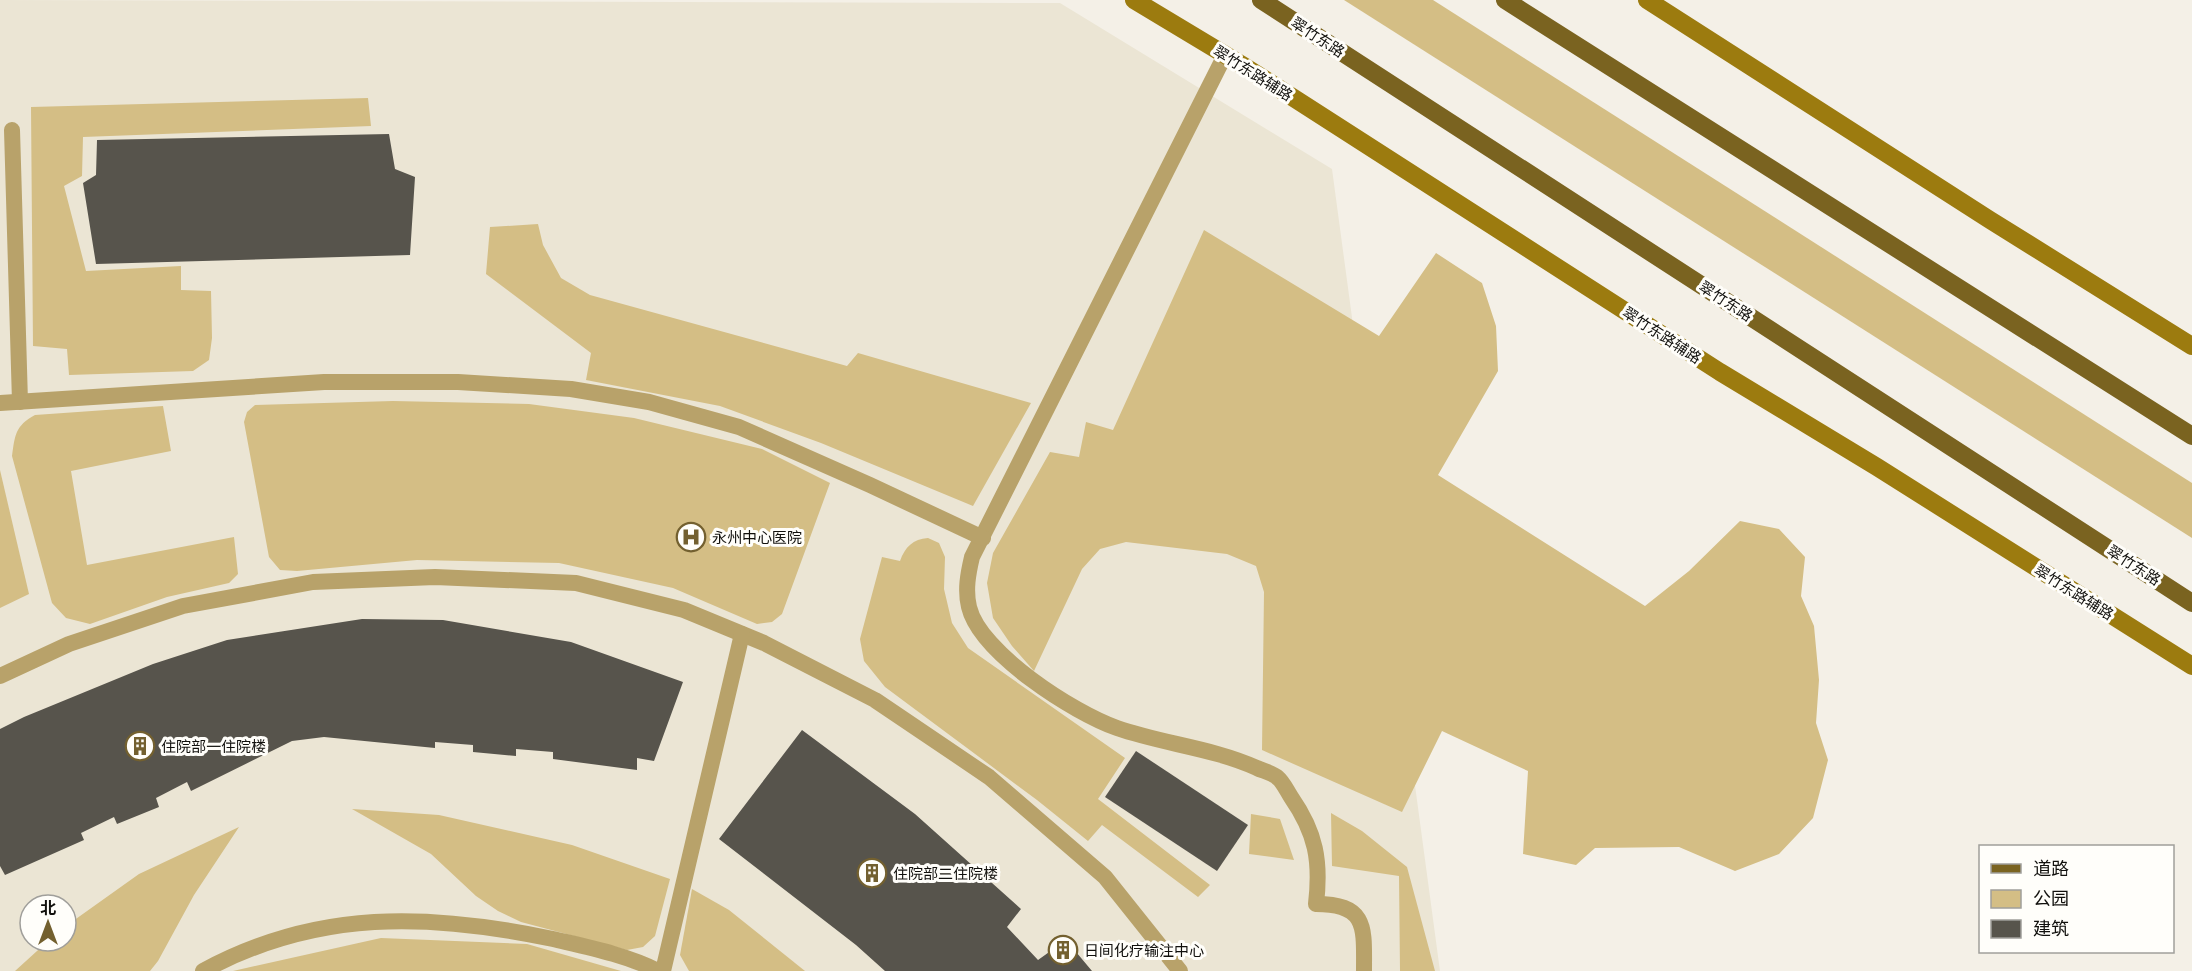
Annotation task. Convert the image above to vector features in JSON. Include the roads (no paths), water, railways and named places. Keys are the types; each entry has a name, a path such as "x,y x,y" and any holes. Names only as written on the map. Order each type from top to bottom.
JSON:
{"main road":[{"name":"翠竹东路辅路","path":"1134,0 1225,55 1720,372 2192,666"},
{"name":"翠竹东路","path":"1260,0 2192,603"},
{"path":"1505,0 2192,436"},
{"path":"1647,0 2192,346"}],"lane":[{"path":"1225,55 972,557 967,581 969,607 979,629 998,651 1072,708 1116,728 1243,762 1278,778 1300,810 1316,846 1319,880 1317,904 1336,904 1350,909 1360,923 1364,941 1365,971"},
{"path":"12,130 20,402"},
{"path":"0,403 324,382 458,382 571,389 648,402 739,428 983,538"},
{"path":"0,676 69,644 183,606 313,582 435,577 576,583 684,610 742,634 875,699 989,777 1106,877 1180,971"},
{"path":"663,971 742,634"},
{"path":"203,971 231,956 287,935 351,923 423,920 498,927 644,964 658,971"}],"place":[{"name":"永州中心医院","path":"691,537"},
{"name":"住院部一住院楼","path":"140,746"},
{"name":"住院部二住院楼","path":"872,873"},
{"name":"日间化疗输注中心","path":"1063,950"}]}
